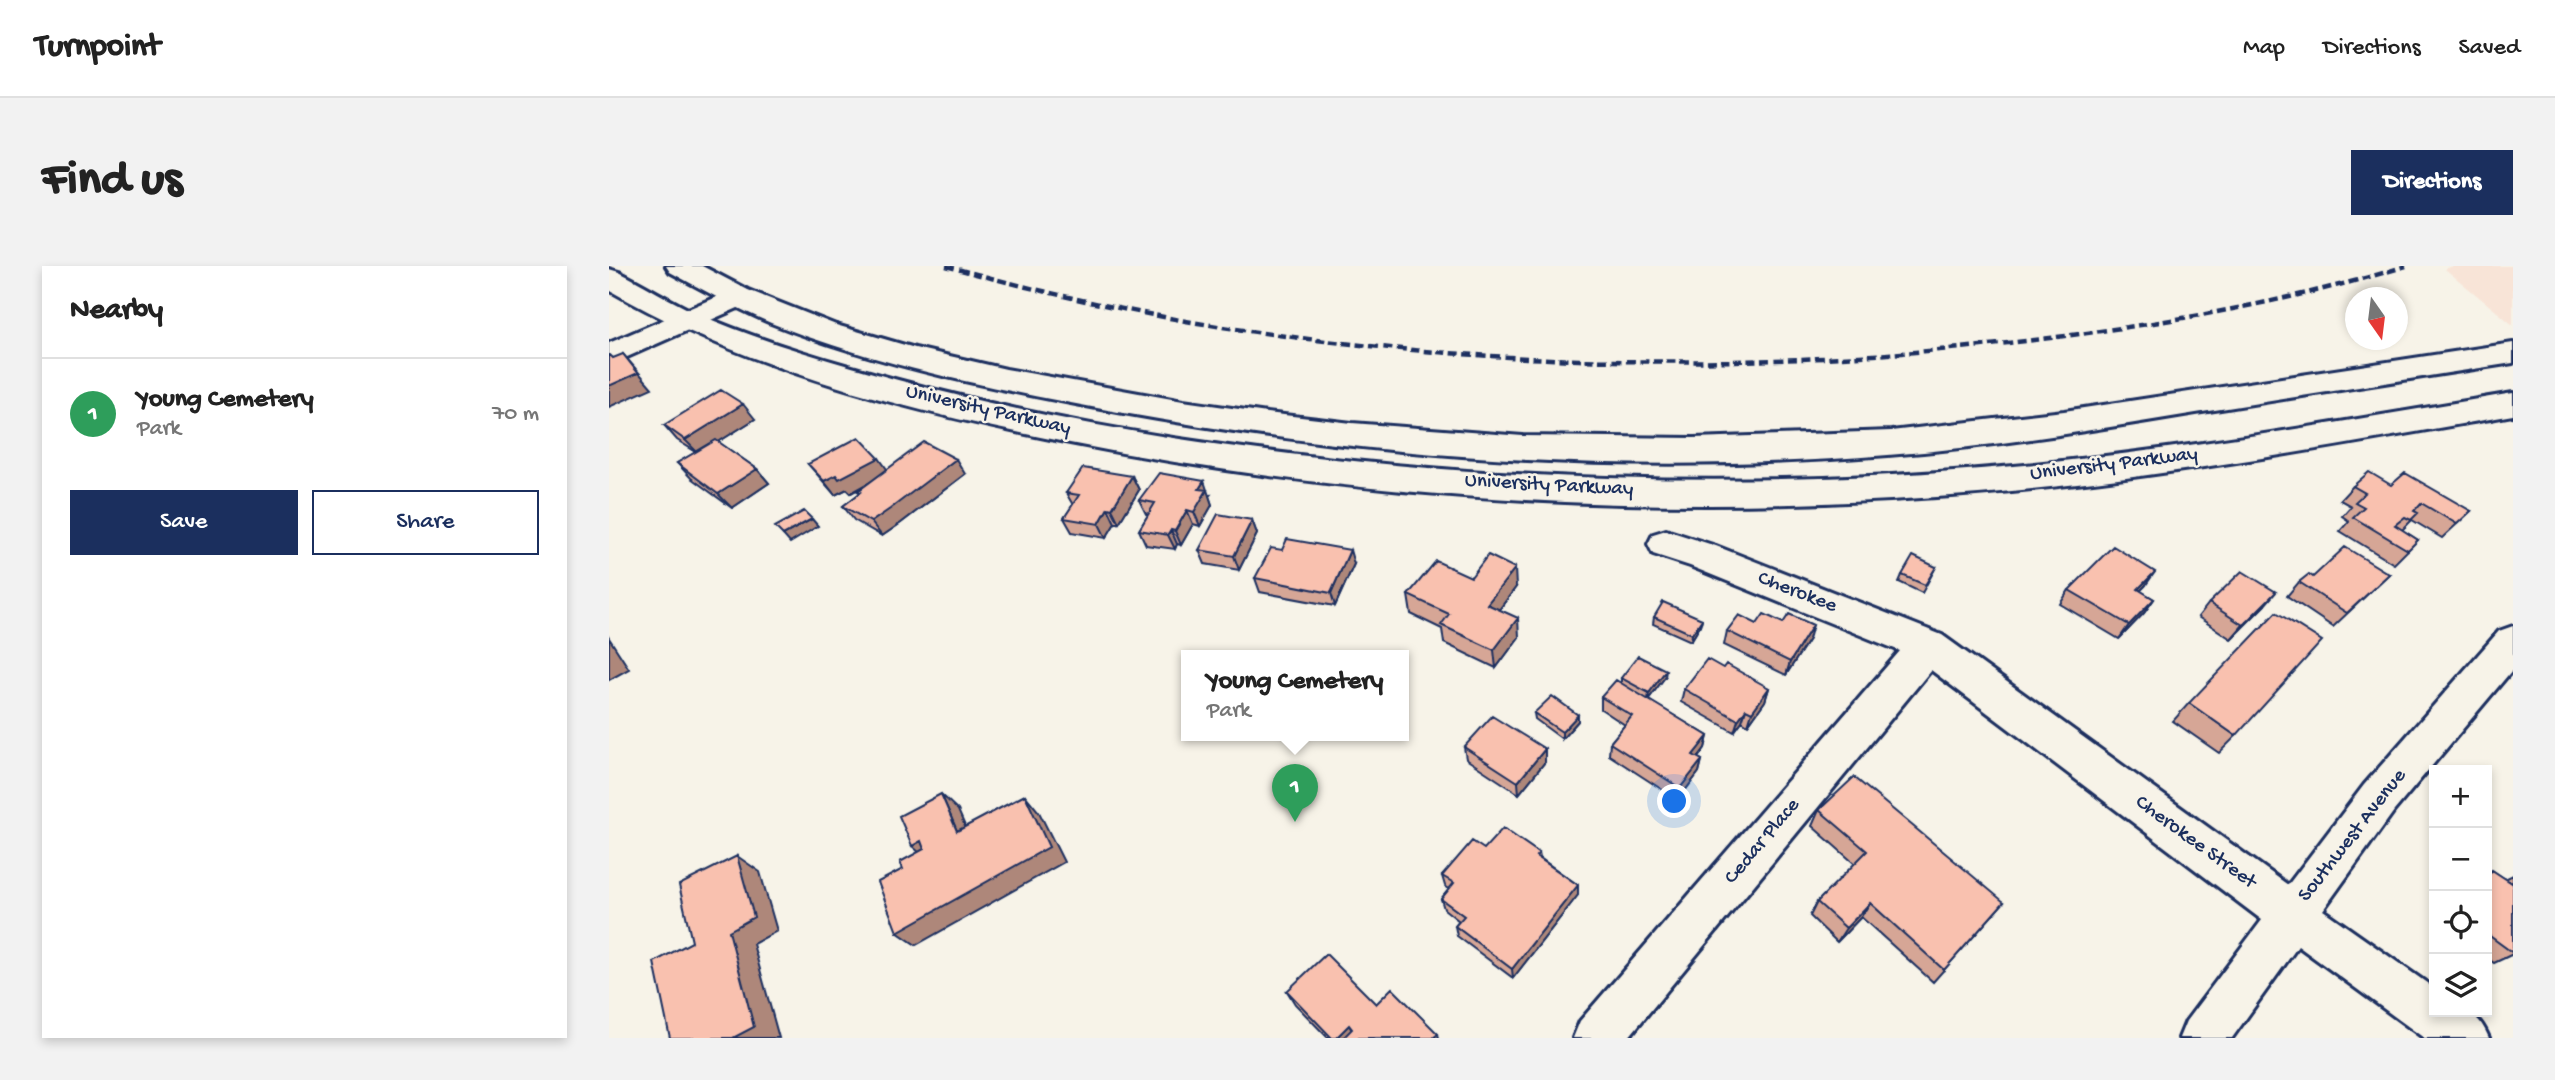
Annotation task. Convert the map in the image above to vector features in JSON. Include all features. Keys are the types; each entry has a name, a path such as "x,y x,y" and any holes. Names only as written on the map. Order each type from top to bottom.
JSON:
{"main road":[{"name":"University Parkway","path":"680,266 737,297 810,326 903,356 1021,383 1161,410 1290,428 1461,445 1610,451 1728,450 1889,443 2030,427 2513,353"},
{"name":"University Parkway","path":"609,278 687,320 819,367 939,403 1009,420 1151,446 1383,476 1559,489 1757,492 1944,484 2119,466 2513,404"},
{"path":"609,355 737,297"},
{"path":"2236,395 2277,443"},
{"name":"Cherokee","path":"1666,544 1703,556 1928,646"},
{"name":"Southwest Avenue","path":"2203,1038 2379,798 2513,642"},
{"name":"Cherokee Street","path":"1928,646 2292,915 2465,1038"},
{"name":"Cedar Place","path":"1597,1038 1928,646"}],"shaded area":[{"path":"2453,266 2513,266 2513,325 2445,269"}],"building":[{"path":"623,354 638,373 609,386 609,355 613,358"},
{"path":"721,390 743,404 685,440 664,425"},
{"path":"859,437 879,458 839,479 836,475 824,481 808,464"},
{"path":"716,440 757,469 718,494 677,463"},
{"path":"924,442 956,459 871,522 843,506 861,492 858,491"},
{"path":"1083,468 1132,476 1112,509 1108,508 1099,524 1064,518 1079,495 1066,493"},
{"path":"2369,472 2391,485 2405,473 2471,511 2457,524 2421,503 2414,511 2418,513 2411,520 2405,517 2395,525 2418,540 2408,550 2353,517 2364,507 2355,502 2365,493 2353,486"},
{"path":"1159,473 1204,481 1199,489 1207,490 1194,512 1187,510 1175,531 1171,530 1168,535 1139,530 1155,503 1139,500"},
{"path":"804,511 812,519 783,535 775,527"},
{"path":"1218,514 1252,520 1234,556 1199,550"},
{"path":"1287,539 1350,550 1331,593 1255,578 1271,548 1282,550"},
{"path":"2113,546 2155,572 2138,589 2154,599 2129,625 2069,590"},
{"path":"2345,547 2389,574 2347,613 2299,582 2309,574 2313,577"},
{"path":"1488,555 1515,568 1487,604 1518,618 1494,650 1441,625 1449,614 1408,595 1436,561 1471,577"},
{"path":"1913,556 1936,567 1925,585 1902,575"},
{"path":"2242,571 2276,592 2243,625 2209,603"},
{"path":"1663,602 1702,619 1692,634 1654,617"},
{"path":"2276,612 2322,641 2236,736 2189,703"},
{"path":"1764,614 1783,623 1789,614 1813,625 1790,662 1727,631 1739,615 1757,624"},
{"path":"1638,656 1666,670 1649,693 1621,678"},
{"path":"1707,659 1723,668 1726,664 1769,688 1752,712 1746,709 1738,720 1684,689"},
{"path":"1616,680 1708,736 1693,755 1702,760 1680,788 1610,743 1632,716 1601,697"},
{"path":"1552,696 1578,715 1562,732 1534,713"},
{"path":"1492,716 1545,749 1518,782 1464,747"},
{"path":"1854,777 2004,902 1944,970 1870,903 1846,928 1817,902 1867,851 1819,810"},
{"path":"941,794 957,831 1025,795 1049,847 897,932 878,882 903,869 900,862 924,849 921,841 912,846 899,816"},
{"path":"1503,828 1539,853 1536,856 1578,885 1512,969 1455,926 1464,916 1441,899 1454,883 1442,876 1472,841 1484,849"},
{"path":"737,856 754,917 729,931 754,1027 733,1038 670,1038 654,962 692,942 679,885"},
{"path":"2492,870 2512,883 2513,881 2513,953 2492,938"},
{"path":"1326,954 1376,1004 1392,988 1438,1034 1433,1038 1343,1038 1352,1029 1349,1025 1336,1038 1332,1038 1287,991"}],"railway":[{"path":"946,266 1130,310 1298,338 1513,357 1621,361 1836,357 1943,350 2050,338 2185,318 2318,290 2406,266"}],"place":[{"name":"Young Cemetery","path":"1295,822"}]}
